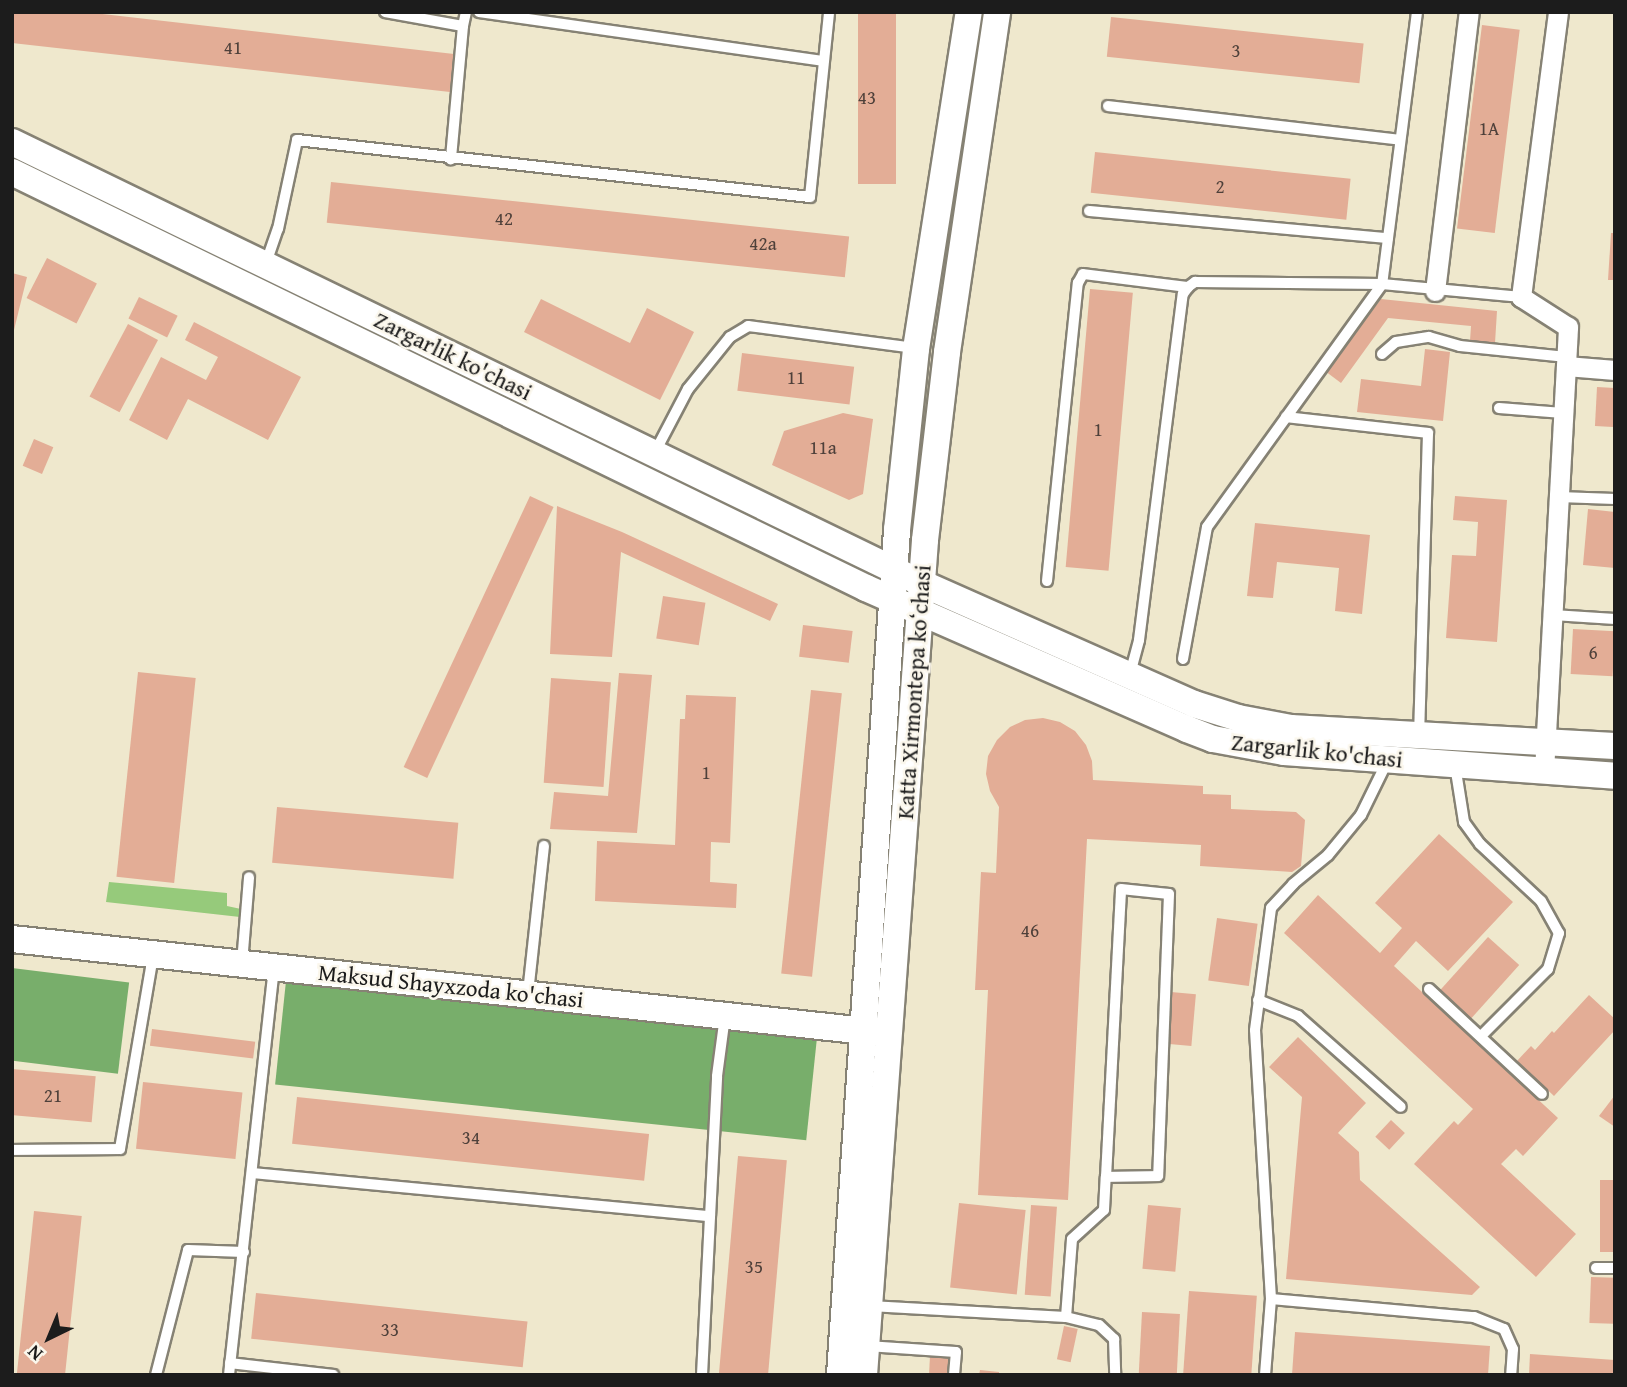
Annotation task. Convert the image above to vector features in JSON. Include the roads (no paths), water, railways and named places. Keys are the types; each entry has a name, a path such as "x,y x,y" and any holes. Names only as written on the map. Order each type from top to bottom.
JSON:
{"main road":[{"name":"Katta Xirmontepa koʻchasi","path":"910,597 894,570 916,349 969,12"},
{"name":"Katta Xirmontepa koʻchasi","path":"840,1375 877,1032 910,597 997,12"},
{"name":"Zargarlik ko'chasi","path":"12,142 894,570"},
{"name":"Zargarlik ko'chasi","path":"12,172 254,289 1213,739 1284,752 1615,776"},
{"name":"Zargarlik ko'chasi","path":"910,597 1130,675 1194,704 1238,718 1291,728 1615,746"},
{"name":"Maksud Shayxzoda ko'chasi","path":"12,939 877,1032"},
{"name":"Katta Xirmontepa koʻchasi","path":"864,1375 869,1306 877,1032"}],"street":[{"path":"1435,291 1469,12"},
{"path":"1544,771 1568,327 1521,297 1558,12"},
{"path":"1566,362 1615,370"}],"lane":[{"path":"385,12 463,26"},
{"path":"450,159 466,12"},
{"path":"479,12 823,61"},
{"path":"254,289 278,229 297,140 810,197 829,12"},
{"path":"1183,659 1207,527 1382,284 1417,12"},
{"path":"1108,106 1400,139"},
{"path":"1089,211 1388,238"},
{"path":"1047,581 1078,283 1083,274 1188,287"},
{"path":"1130,675 1139,640 1183,294 1188,287 1195,282 1382,284 1521,297"},
{"path":"654,454 688,389 730,337 748,326 916,349"},
{"path":"1382,354 1396,342 1429,337 1460,346 1566,362"},
{"path":"1499,408 1563,413"},
{"path":"1286,417 1428,433 1419,735"},
{"path":"1559,497 1615,499"},
{"path":"1553,615 1615,619"},
{"path":"1265,1375 1271,1299 1255,1030 1271,908 1293,884 1328,855 1362,816 1388,760"},
{"path":"1455,765 1464,822 1480,844 1541,901 1559,933 1548,969 1481,1036"},
{"path":"528,994 544,846"},
{"path":"242,963 249,877"},
{"path":"1066,1317 1072,1239 1104,1210 1121,889 1169,894 1158,1176 1106,1177"},
{"path":"12,1150 120,1149 153,954"},
{"path":"229,1375 274,967"},
{"path":"1429,989 1542,1094"},
{"path":"1258,1000 1298,1016 1401,1107"},
{"path":"702,1375 717,1076 726,1015"},
{"path":"252,1173 710,1216"},
{"path":"156,1375 188,1250 244,1252"},
{"path":"1596,1268 1615,1268"},
{"path":"1271,1299 1474,1317 1504,1329 1513,1349 1511,1375"},
{"path":"869,1306 1066,1317 1099,1325 1111,1334 1115,1343 1115,1375"},
{"path":"866,1346 956,1352 954,1375"},
{"path":"230,1363 333,1375"}]}
